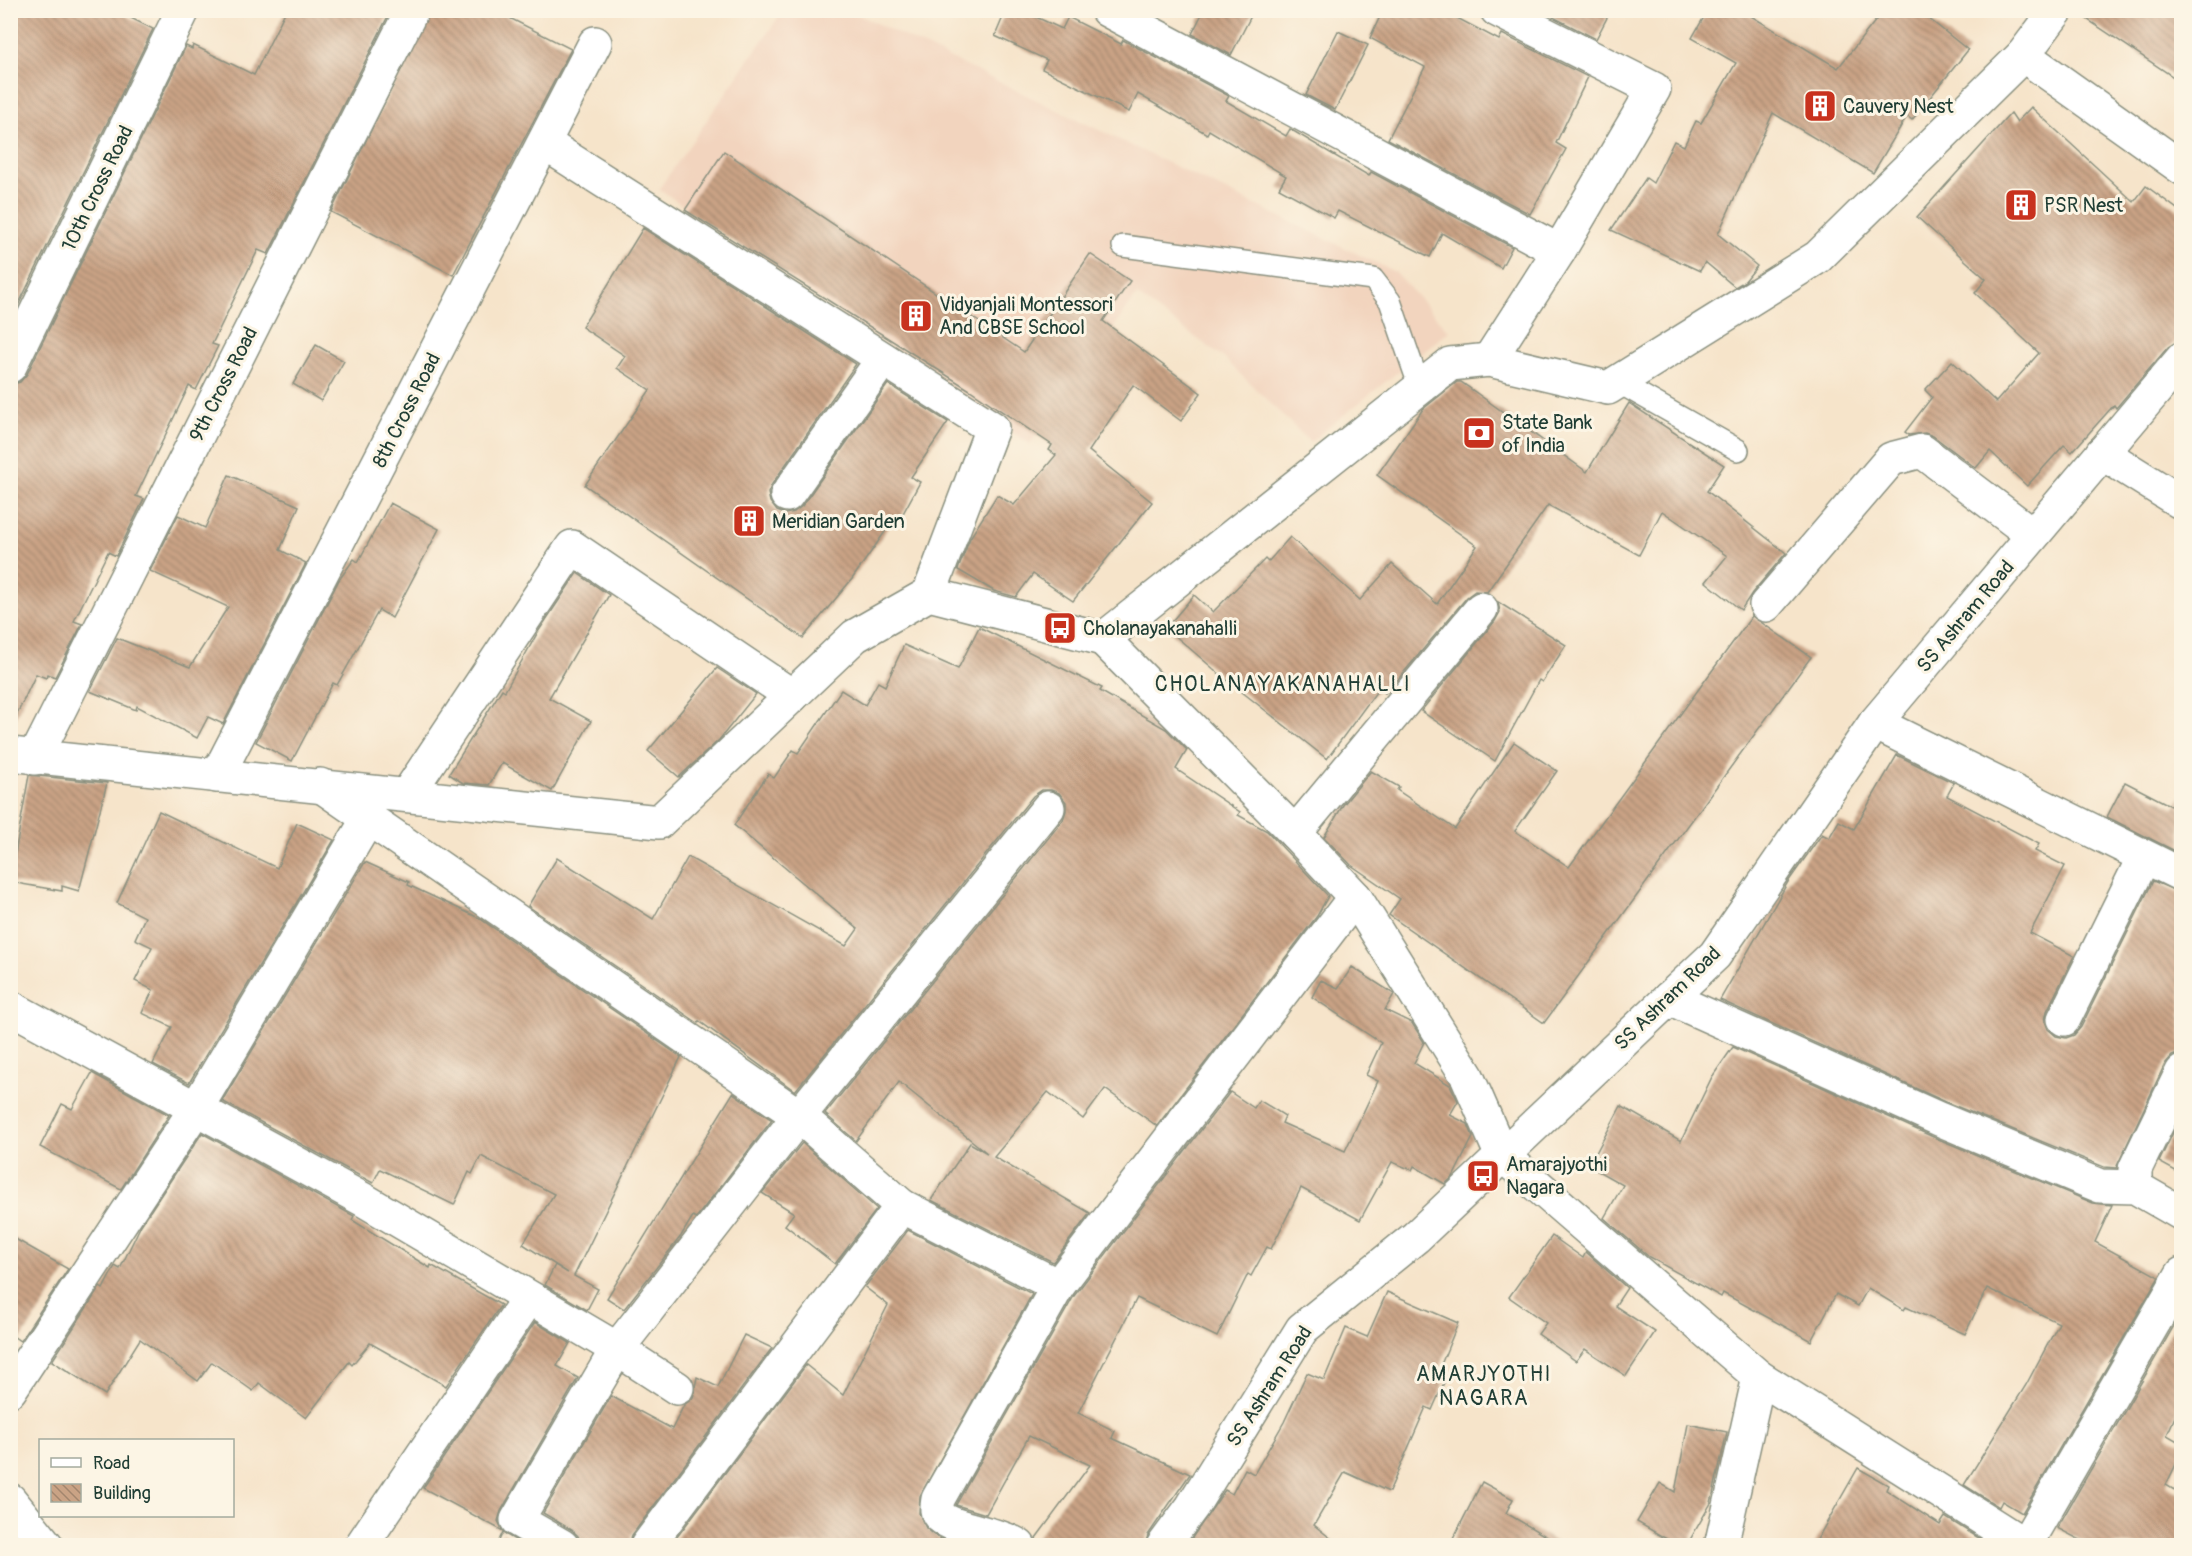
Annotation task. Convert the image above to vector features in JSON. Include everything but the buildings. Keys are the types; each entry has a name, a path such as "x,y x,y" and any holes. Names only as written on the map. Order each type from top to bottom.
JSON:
{"street":[{"name":"10th Cross Road","path":"10,366 183,10"},
{"name":"9th Cross Road","path":"23,756 412,10"},
{"path":"1107,10 1559,251"},
{"path":"1489,360 1559,251 1654,89 1497,10"},
{"path":"1103,639 1450,364 1489,360 1608,388 1818,257 2023,55 2057,10"},
{"name":"8th Cross Road","path":"217,776 595,43"},
{"path":"2023,55 2181,168"},
{"path":"23,756 659,822 855,636 929,594 992,428 544,143"},
{"path":"787,495 883,359"},
{"name":"SS Ashram Road","path":"1171,1542 1302,1329 1416,1237 1715,955 1875,723 2181,359"},
{"path":"1766,605 1891,459 1922,451 2033,536"},
{"path":"2102,453 2181,503"},
{"path":"407,795 572,548 792,696"},
{"path":"929,594 1103,639 1355,897 1467,1076 1502,1154 1759,1377 2026,1545 2181,1274"},
{"path":"1295,833 1481,609"},
{"path":"1875,723 2181,875"},
{"path":"320,786 799,1116 902,1206 1058,1286"},
{"path":"562,1545 517,1520 617,1349 799,1116 1048,808"},
{"path":"10,1390 197,1107 368,819"},
{"path":"2064,1019 2144,857"},
{"path":"1019,1545 999,1536 940,1517 936,1510 938,1499 1058,1286 1355,897"},
{"path":"1669,998 1939,1119 2100,1186 2135,1187 2181,1214"},
{"path":"10,1007 364,1200 528,1299 617,1349 676,1388"},
{"path":"2135,1187 2135,1169 2181,1072"},
{"path":"647,1545 902,1206"},
{"path":"362,1545 528,1299"},
{"path":"1721,1545 1759,1377"},
{"path":"10,1500 47,1545"}],"lane":[{"path":"1123,246 1373,279 1389,301 1420,387"},
{"path":"1618,382 1738,450"}],"shaded area":[{"path":"783,11 851,11 1395,272 1449,331 1310,442 1224,358 1137,295 1030,444 659,189"}],"place":[{"name":"Cauvery Nest","path":"1820,106"},
{"name":"PSR Nest","path":"2021,205"},
{"name":"Vidyanjali Montessori And CBSE School","path":"916,316"},
{"name":"State Bank of India","path":"1479,433"},
{"name":"Meridian Garden","path":"749,521"},
{"name":"Cholanayakanahalli","path":"1060,628"},
{"name":"Amarajyothi Nagara","path":"1483,1176"}],"district":[{"name":"CHOLANAYAKANAHALLI","path":"1283,684"},
{"name":"AMARJYOTHI NAGARA","path":"1484,1386"}]}
